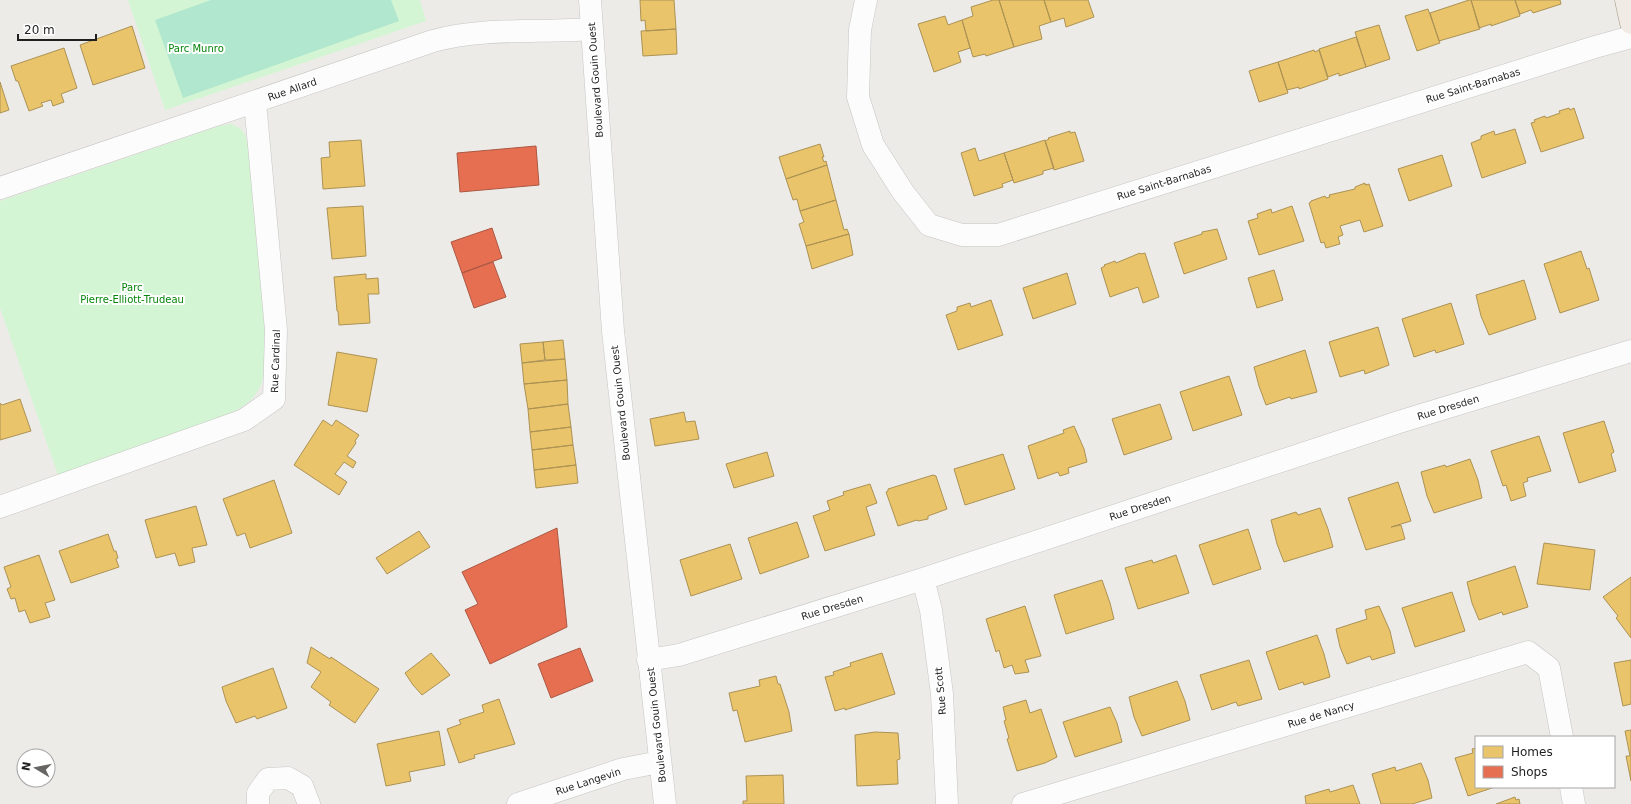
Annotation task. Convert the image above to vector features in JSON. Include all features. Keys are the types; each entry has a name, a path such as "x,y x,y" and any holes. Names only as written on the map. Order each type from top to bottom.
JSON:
{"main road":[{"path":"1626,0 1631,23"}],"street":[{"name":"Boulevard Gouin Ouest","path":"590,0 613,338 665,804"},
{"name":"Rue Saint-Barnabas","path":"866,0 860,30 858,97 873,145 903,192 929,225 962,235 998,235 1595,47 1631,37"},
{"name":"Rue Allard","path":"0,188 433,41 480,32 592,29"},
{"name":"Rue Cardinal","path":"0,507 244,420 274,399 276,330 254,102"},
{"name":"Rue Dresden","path":"648,660 679,655 923,578 1392,425 1631,351"},
{"name":"Rue Scott","path":"923,578 931,610 942,694 947,804"},
{"name":"Rue de Nancy","path":"1023,804 1528,652 1549,668 1562,736"},
{"name":"Rue Langevin","path":"518,804 623,769 660,762"},
{"path":"258,804 258,793 268,779 288,778 302,786 309,804"},
{"path":"1571,788 1574,804"}],"green space":[{"name":"Parc Munro","path":"128,0 420,0 426,21 165,110"},
{"name":"Parc Munro","path":"211,0 391,0 399,21 183,98 155,20"},
{"name":"Parc Pierre-Elliott-Trudeau","path":"231,124 240,128 247,141 249,150 266,345 265,370 260,388 248,403 226,416 58,475 0,308 0,201 219,126"}],"building: Homes":[{"path":"640,0 674,0 676,29 646,31 645,20 641,21"},
{"path":"993,0 999,0 1014,47 986,56 985,54 973,57 962,20 973,16 971,7"},
{"path":"999,0 1044,0 1051,22 1039,26 1042,39 1014,47"},
{"path":"1044,0 1088,0 1094,17 1066,27 1064,18 1051,22"},
{"path":"1471,0 1480,29 1439,41 1430,13"},
{"path":"1471,0 1515,0 1520,16 1491,26 1491,24 1479,28"},
{"path":"1515,0 1560,0 1561,4 1533,13 1531,10 1520,14"},
{"path":"1428,9 1440,43 1417,51 1405,16"},
{"path":"945,16 948,25 962,20 970,48 958,52 961,62 934,72 918,24"},
{"path":"1379,25 1390,59 1366,67 1355,32"},
{"path":"132,26 145,68 93,85 80,45"},
{"path":"676,29 677,54 643,56 641,31"},
{"path":"1356,37 1366,67 1339,76 1339,73 1328,77 1319,49"},
{"path":"64,48 77,88 61,94 64,102 53,106 51,100 41,103 43,106 29,111 11,66"},
{"path":"1314,50 1315,52 1319,50 1328,79 1299,89 1299,87 1287,90 1278,62"},
{"path":"1278,62 1288,93 1259,102 1249,71"},
{"path":"0,82 9,110 0,113"},
{"path":"1569,108 1570,110 1574,108 1584,138 1541,152 1531,123 1535,122 1534,120 1545,116 1546,118 1560,113 1559,111"},
{"path":"1515,129 1526,163 1482,178 1471,143 1481,139 1481,136 1494,131 1495,135"},
{"path":"1070,131 1070,133 1075,132 1084,161 1054,170 1045,141 1049,139 1048,138"},
{"path":"361,140 365,186 323,189 321,158 330,157 329,142"},
{"path":"1045,140 1054,168 1043,171 1043,174 1014,183 1004,153"},
{"path":"820,144 824,157 822,157 824,162 826,161 827,165 786,179 779,157"},
{"path":"975,148 979,161 1004,153 1013,180 1002,184 1003,187 974,196 961,153"},
{"path":"1442,155 1452,186 1409,201 1398,169"},
{"path":"827,165 836,200 800,211 797,199 793,200 786,179"},
{"path":"1365,183 1365,185 1369,184 1383,226 1364,232 1360,220 1340,226 1343,235 1338,237 1340,244 1326,248 1324,242 1321,243 1309,203 1325,196 1326,198 1330,197 1329,195 1355,189 1355,187"},
{"path":"836,200 844,230 847,229 849,234 806,246 799,224 804,222 800,211"},
{"path":"363,206 366,256 332,259 327,208"},
{"path":"1292,206 1304,241 1259,255 1248,221 1258,218 1257,214 1271,209 1272,213"},
{"path":"1217,229 1227,259 1184,274 1174,243 1202,234 1202,232"},
{"path":"849,234 853,255 812,269 806,246"},
{"path":"1581,251 1587,269 1589,268 1599,300 1560,313 1544,264"},
{"path":"1140,253 1145,253 1159,297 1143,303 1138,287 1110,297 1101,268 1105,266 1104,265 1115,261 1116,263"},
{"path":"1274,270 1283,300 1257,308 1248,278"},
{"path":"1067,273 1076,304 1033,319 1023,288"},
{"path":"366,274 366,279 378,278 379,294 368,294 370,323 339,325 334,277"},
{"path":"1524,280 1536,319 1489,335 1481,316 1476,295"},
{"path":"991,300 1003,335 958,350 946,315 957,311 957,307 970,303 971,307"},
{"path":"1451,303 1464,344 1436,353 1435,350 1414,357 1402,319"},
{"path":"1378,327 1389,365 1365,374 1364,370 1340,377 1329,342"},
{"path":"563,340 565,359 545,360 543,342"},
{"path":"543,342 545,360 522,363 520,344"},
{"path":"1305,350 1317,392 1291,399 1290,397 1266,405 1254,367"},
{"path":"337,352 377,359 367,412 328,405"},
{"path":"565,359 567,380 524,384 522,363"},
{"path":"1229,376 1242,415 1193,431 1180,392"},
{"path":"567,380 568,404 528,409 524,384"},
{"path":"20,399 31,431 0,440 0,403 2,405"},
{"path":"568,404 571,427 530,432 528,409"},
{"path":"1160,404 1172,439 1124,455 1112,419"},
{"path":"684,412 686,422 695,421 699,439 655,446 650,419"},
{"path":"323,420 332,426 336,420 359,435 355,441 356,443 347,456 356,462 353,468 344,462 335,474 347,482 339,495 294,465"},
{"path":"1604,421 1614,452 1611,454 1616,471 1579,483 1563,433"},
{"path":"1074,426 1084,449 1087,462 1068,468 1069,473 1060,476 1058,472 1038,479 1028,446 1064,433 1063,430"},
{"path":"571,427 573,445 532,450 530,432"},
{"path":"1539,436 1551,471 1527,478 1528,481 1523,483 1526,496 1511,501 1506,485 1503,486 1491,451"},
{"path":"573,445 576,465 534,470 532,450"},
{"path":"767,452 774,476 734,488 726,464"},
{"path":"1003,454 1015,489 965,505 954,469"},
{"path":"1470,459 1478,480 1482,498 1434,513 1427,496 1421,472 1445,465 1446,467"},
{"path":"576,465 578,483 536,488 534,470"},
{"path":"933,475 936,476 947,509 928,516 928,519 917,520 898,526 886,492 888,489"},
{"path":"274,480 292,533 250,548 245,533 237,536 223,499"},
{"path":"1398,482 1411,521 1391,527 1401,525 1405,539 1366,550 1348,498"},
{"path":"870,484 877,503 866,507 875,535 825,551 813,516 830,510 827,501 844,495 843,492"},
{"path":"196,506 207,545 192,548 195,562 179,566 175,553 156,558 145,520"},
{"path":"1320,508 1333,547 1284,562 1277,544 1271,520 1296,512 1298,515"},
{"path":"797,522 809,557 760,574 748,538"},
{"path":"1248,529 1261,569 1213,585 1199,545"},
{"path":"419,531 430,547 387,574 376,558"},
{"path":"108,534 114,551 116,551 118,558 116,559 119,567 71,583 59,551"},
{"path":"1544,543 1595,550 1590,590 1537,584"},
{"path":"730,544 742,579 691,596 680,560"},
{"path":"39,555 55,600 45,603 50,617 30,623 25,610 19,612 15,598 11,599 7,589 11,587 4,567"},
{"path":"1176,555 1189,593 1138,609 1125,568 1152,560 1153,563"},
{"path":"1515,566 1528,607 1503,615 1502,612 1479,620 1472,603 1467,582"},
{"path":"1631,577 1631,638 1616,618 1618,616 1603,597"},
{"path":"1102,580 1114,619 1066,634 1054,595"},
{"path":"1452,592 1465,631 1415,647 1402,608"},
{"path":"1025,606 1041,656 1025,660 1029,672 1015,674 1012,665 1004,668 999,650 996,652 986,619"},
{"path":"1379,606 1390,631 1395,653 1372,660 1370,656 1347,664 1340,647 1336,629 1367,619 1365,610"},
{"path":"1317,635 1330,677 1304,685 1303,682 1279,690 1266,652"},
{"path":"311,647 330,659 331,657 379,689 355,723 329,705 331,702 311,687 321,672 307,663"},
{"path":"431,653 450,675 422,695 405,673"},
{"path":"882,653 895,694 845,710 845,708 835,711 825,677 834,675 833,672 851,666 850,663"},
{"path":"1249,660 1262,699 1238,706 1236,702 1212,710 1200,675"},
{"path":"1631,660 1631,704 1623,706 1614,663"},
{"path":"273,668 287,708 257,719 255,716 236,723 226,701 222,687"},
{"path":"776,676 789,712 792,731 745,742 737,710 733,711 729,693 760,686 759,680"},
{"path":"1177,681 1185,701 1190,720 1142,736 1134,717 1129,697"},
{"path":"499,699 515,744 474,755 475,758 459,763 447,729 461,724 459,720 484,712 482,705"},
{"path":"1026,700 1030,713 1041,709 1057,757 1045,763 1017,771 1007,739 1009,738 1004,721 1006,720 1003,707"},
{"path":"1110,707 1117,723 1122,742 1075,757 1063,722"},
{"path":"1631,730 1631,781 1626,756 1630,756 1625,731"},
{"path":"439,731 445,765 409,772 411,781 386,786 377,744"},
{"path":"875,732 898,733 900,759 897,760 898,784 857,786 855,735"},
{"path":"1475,748 1475,788 1492,788 1468,796 1455,758 1473,753 1472,749"},
{"path":"1421,763 1428,780 1432,798 1412,804 1381,804 1372,774 1395,767 1396,771"},
{"path":"783,775 784,804 743,804 743,801 747,801 746,776"},
{"path":"1353,785 1360,804 1306,804 1305,796 1329,789 1330,792"},
{"path":"1515,797 1516,800 1519,799 1520,804 1496,804"}],"building: Shops":[{"path":"536,146 539,185 460,192 457,153"},
{"path":"492,228 502,258 462,273 451,242"},
{"path":"493,262 506,297 474,308 462,273"},
{"path":"557,528 567,627 490,664 465,610 478,604 462,572"},
{"path":"580,648 593,681 551,698 538,664"}]}
